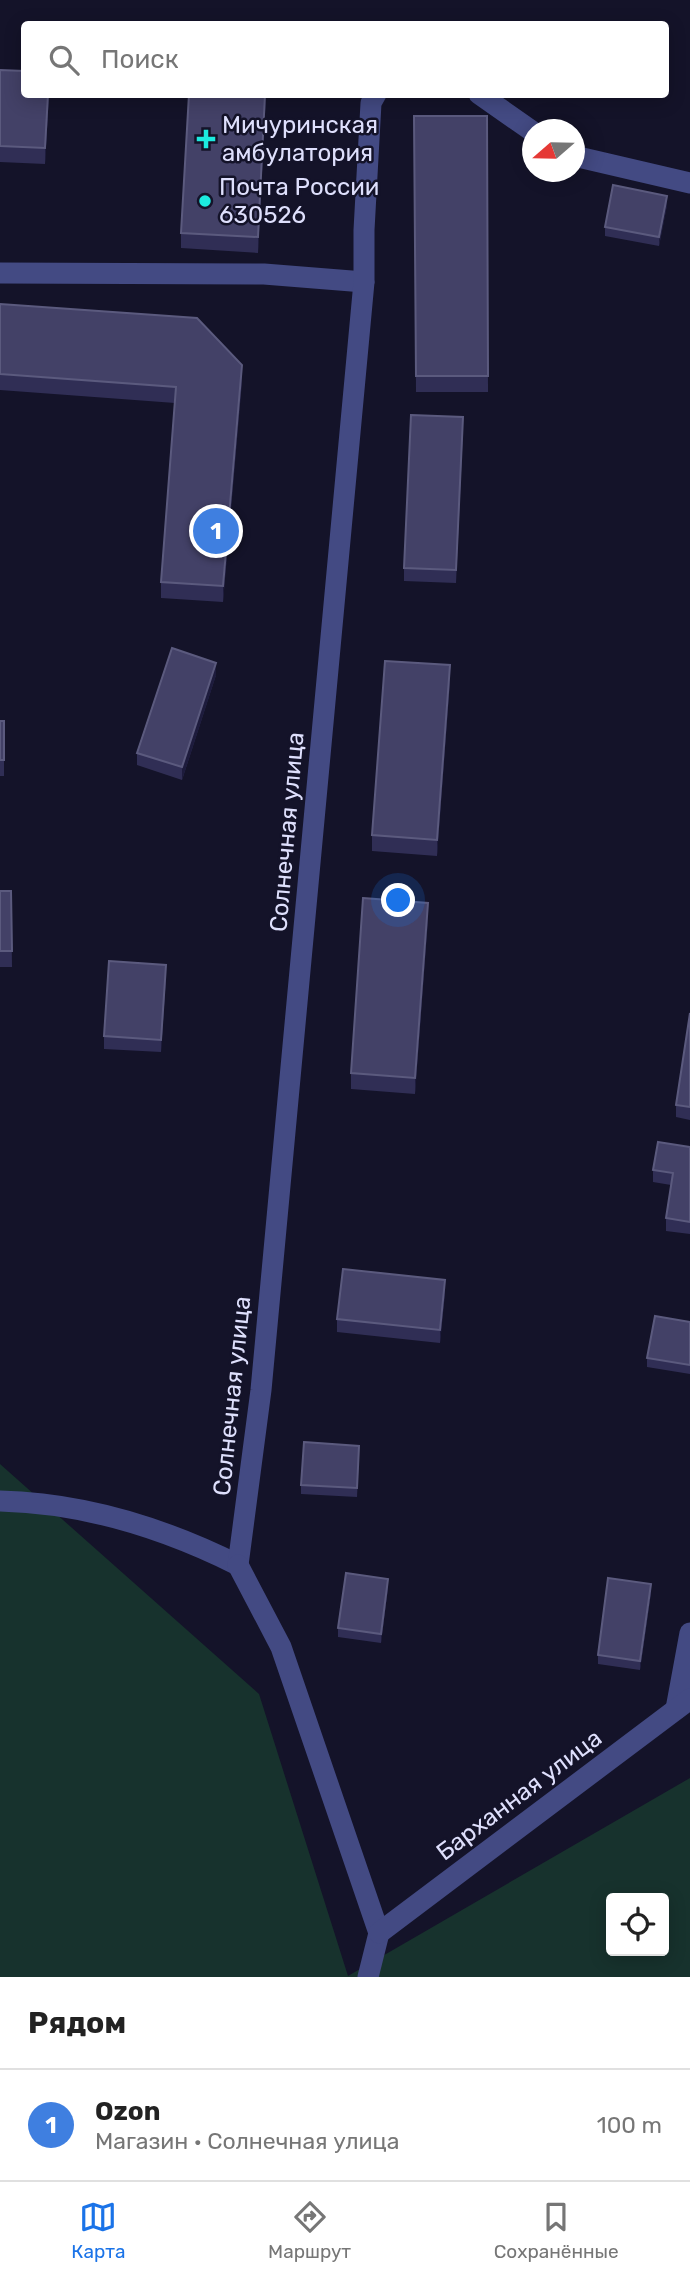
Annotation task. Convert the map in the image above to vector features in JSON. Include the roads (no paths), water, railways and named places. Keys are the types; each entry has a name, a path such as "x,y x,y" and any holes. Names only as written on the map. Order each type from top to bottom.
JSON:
{"street":[{"path":"485,98 522,123"},
{"name":"Солнечная улица","path":"238,1564 262,1377 365,282 364,230 374,99"},
{"path":"585,158 690,183"},
{"path":"0,273 264,274 365,282"},
{"path":"0,1501 43,1502 141,1524 191,1541 238,1564 281,1647 379,1933 368,1977"},
{"path":"683,1704 690,1633"},
{"name":"Барханная улица","path":"379,1933 683,1704"}],"place":[{"name":"Мичуринская амбулатория","path":"206,139"},
{"name":"Почта России 630526","path":"205,201"},
{"name":"Ozon","path":"216,531"}]}
